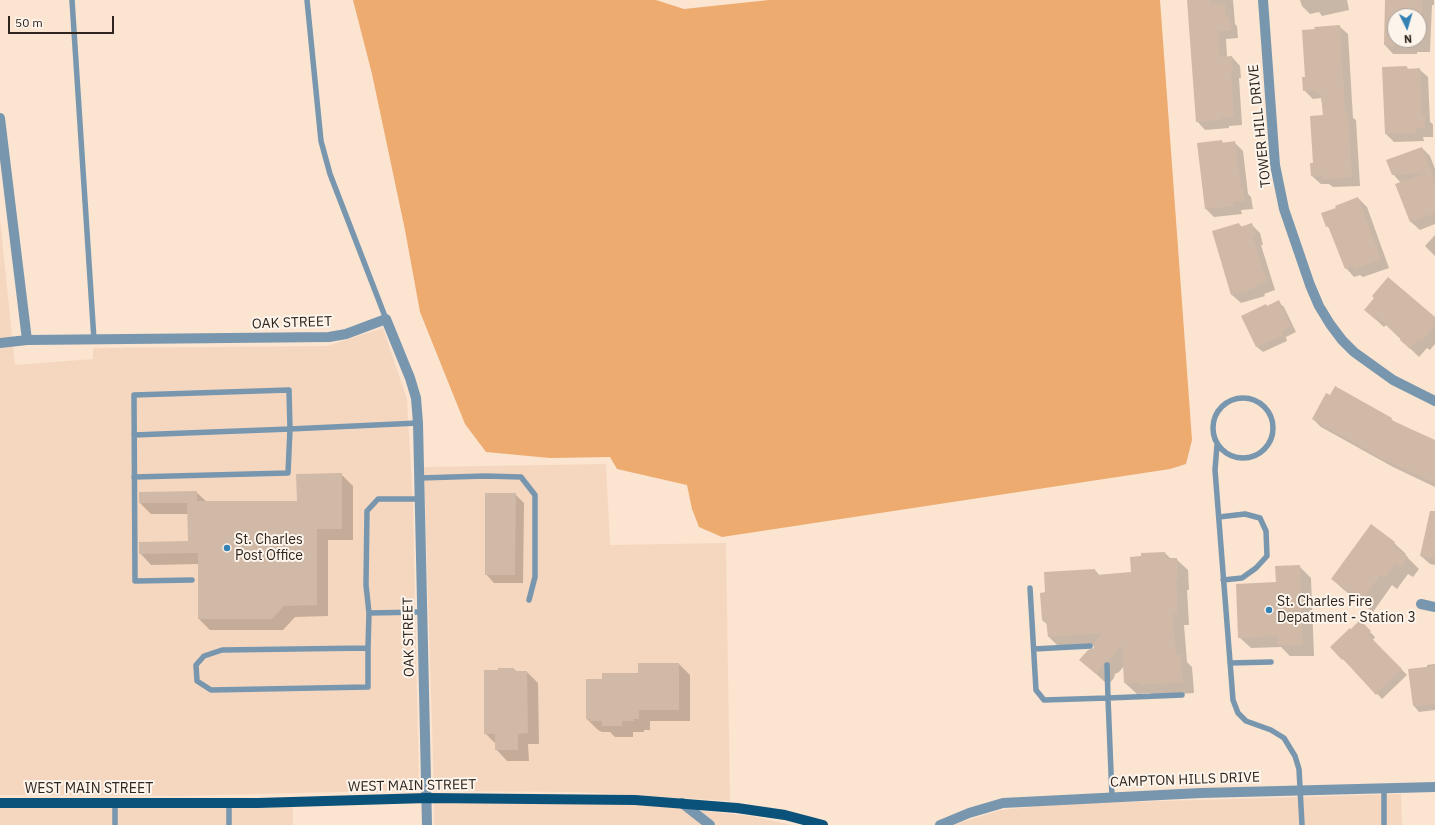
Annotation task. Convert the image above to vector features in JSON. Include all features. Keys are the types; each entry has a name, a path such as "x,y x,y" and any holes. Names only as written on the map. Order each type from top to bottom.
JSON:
{"main road":[{"name":"WEST MAIN STREET","path":"0,803 229,803 427,798 636,800 737,808 785,815 803,823 823,825"}],"street":[{"name":"TOWER HILL DRIVE","path":"1263,0 1275,165 1284,209 1310,285 1319,306 1342,340 1354,352 1393,380 1435,401"},
{"path":"0,122 27,340"},
{"name":"OAK STREET","path":"0,343 27,340 329,337 346,334 386,319 410,378 416,398 420,478 427,825"},
{"path":"1421,604 1435,607"},
{"name":"CAMPTON HILLS DRIVE","path":"940,825 969,813 1003,804 1201,793 1435,787"},
{"path":"682,803 710,825"}],"lane":[{"path":"72,0 94,340"},
{"path":"307,0 321,141 330,174 386,319"},
{"path":"134,477 288,473 290,429 289,390 134,395 134,477 135,581 192,580"},
{"path":"1217,445 1224,453 1233,457 1242,459 1252,457 1260,453 1267,446 1272,432 1271,418 1260,403 1250,399 1240,398 1230,401 1221,407 1215,415 1212,425 1213,436 1217,445 1215,470 1232,700 1238,713 1246,720 1271,730 1284,738 1295,756 1300,768 1302,825"},
{"path":"134,435 418,423"},
{"path":"420,478 485,476 521,477 535,495 535,577 529,600"},
{"path":"368,648 222,650 204,656 196,665 197,681 211,690 368,687 369,613 366,585 367,512 378,499 420,499"},
{"path":"1219,517 1245,514 1260,518 1266,531 1267,556 1256,568 1242,578 1224,580"},
{"path":"1030,588 1036,690 1044,700 1182,695"},
{"path":"369,613 423,612"},
{"path":"1034,648 1090,646"},
{"path":"1230,663 1271,662"},
{"path":"1108,665 1112,797"},
{"path":"1384,788 1384,825"},
{"path":"115,803 115,825"},
{"path":"229,803 229,825"}],"shaded area":[{"path":"353,0 656,0 684,9 769,0 1160,0 1192,440 1186,464 1170,469 722,537 699,527 692,509 687,485 617,469 610,457 550,458 486,452 465,424 420,312 405,230 372,74"},
{"path":"0,219 15,365 93,359 93,348 327,346 383,328 407,399 413,507 419,790 178,796 0,795"},
{"path":"606,464 610,545 726,543 730,801 579,792 434,791 424,467"},
{"path":"1401,794 1402,825 953,825 1001,810 1062,804"},
{"path":"434,803 649,805 751,816 792,825 434,825"},
{"path":"293,807 293,825 0,825 0,808"}],"building":[{"path":"1187,0 1211,0 1211,4 1225,3 1226,17 1229,17 1231,30 1218,31 1219,53 1220,57 1232,56 1233,70 1231,70 1234,117 1221,118 1221,120 1196,122"},
{"path":"1385,0 1423,0 1422,8 1387,8 1387,45 1384,45"},
{"path":"1340,25 1345,111 1348,111 1352,177 1323,179 1323,175 1311,176 1310,163 1313,163 1310,116 1323,115 1321,93 1315,93 1315,90 1303,91 1302,77 1305,77 1302,30 1315,29 1314,27"},
{"path":"1407,66 1407,69 1420,68 1422,115 1425,115 1425,128 1415,129 1417,133 1385,134 1382,67"},
{"path":"1222,140 1222,143 1235,141 1241,187 1243,187 1245,201 1233,202 1234,206 1205,209 1197,143"},
{"path":"1422,147 1435,181 1435,213 1410,222 1395,184 1426,173 1392,175 1386,160"},
{"path":"1358,197 1381,260 1354,269 1353,266 1345,269 1328,226 1326,227 1321,213 1336,208 1335,206"},
{"path":"1239,223 1240,227 1252,223 1256,236 1253,237 1267,282 1256,285 1258,287 1231,295 1212,231"},
{"path":"1388,277 1435,317 1435,325 1421,342 1418,340 1410,349 1400,340 1401,338 1377,317 1375,319 1364,310 1374,298 1372,296"},
{"path":"1279,300 1291,326 1281,332 1283,335 1256,347 1241,316 1266,304 1267,306"},
{"path":"1335,386 1392,418 1391,420 1435,440 1435,483 1383,459 1312,419 1326,393 1330,395"},
{"name":"St. Charles Post Office","path":"342,473 342,529 317,529 317,605 284,606 272,619 198,619 198,553 139,554 139,542 188,541 187,503 139,503 139,492 197,491 197,501 297,501 296,474"},
{"path":"485,493 516,493 515,575 485,575"},
{"path":"1430,511 1435,511 1435,559 1420,556"},
{"path":"1371,524 1395,542 1393,546 1408,557 1401,567 1396,563 1385,578 1380,575 1361,601 1331,579"},
{"path":"1165,552 1166,558 1177,558 1178,579 1176,579 1178,614 1173,614 1176,655 1181,654 1183,682 1141,685 1140,682 1124,683 1122,645 1108,661 1103,663 1103,666 1096,674 1079,660 1088,650 1094,648 1093,644 1102,633 1048,637 1046,620 1042,620 1040,593 1045,592 1044,572 1095,569 1096,575 1131,572 1130,557 1141,556 1141,553"},
{"name":"St. Charles Fire Depatment - Station 3","path":"1300,565 1303,645 1278,645 1278,636 1238,638 1236,584 1276,582 1275,566"},
{"path":"1360,620 1371,631 1368,634 1402,669 1376,695 1330,647"},
{"path":"638,663 679,663 679,710 639,710 639,719 634,719 634,721 622,721 622,726 602,726 602,721 590,721 590,719 586,719 586,679 602,679 602,673 638,673"},
{"path":"1435,666 1435,704 1413,706 1408,669"},
{"path":"498,668 514,668 514,671 527,671 528,733 518,734 518,750 495,750 495,734 484,734 484,670 498,670"}],"place":[{"name":"St. Charles Post Office","path":"227,548"},
{"name":"St. Charles Fire Depatment - Station 3","path":"1269,610"}]}
